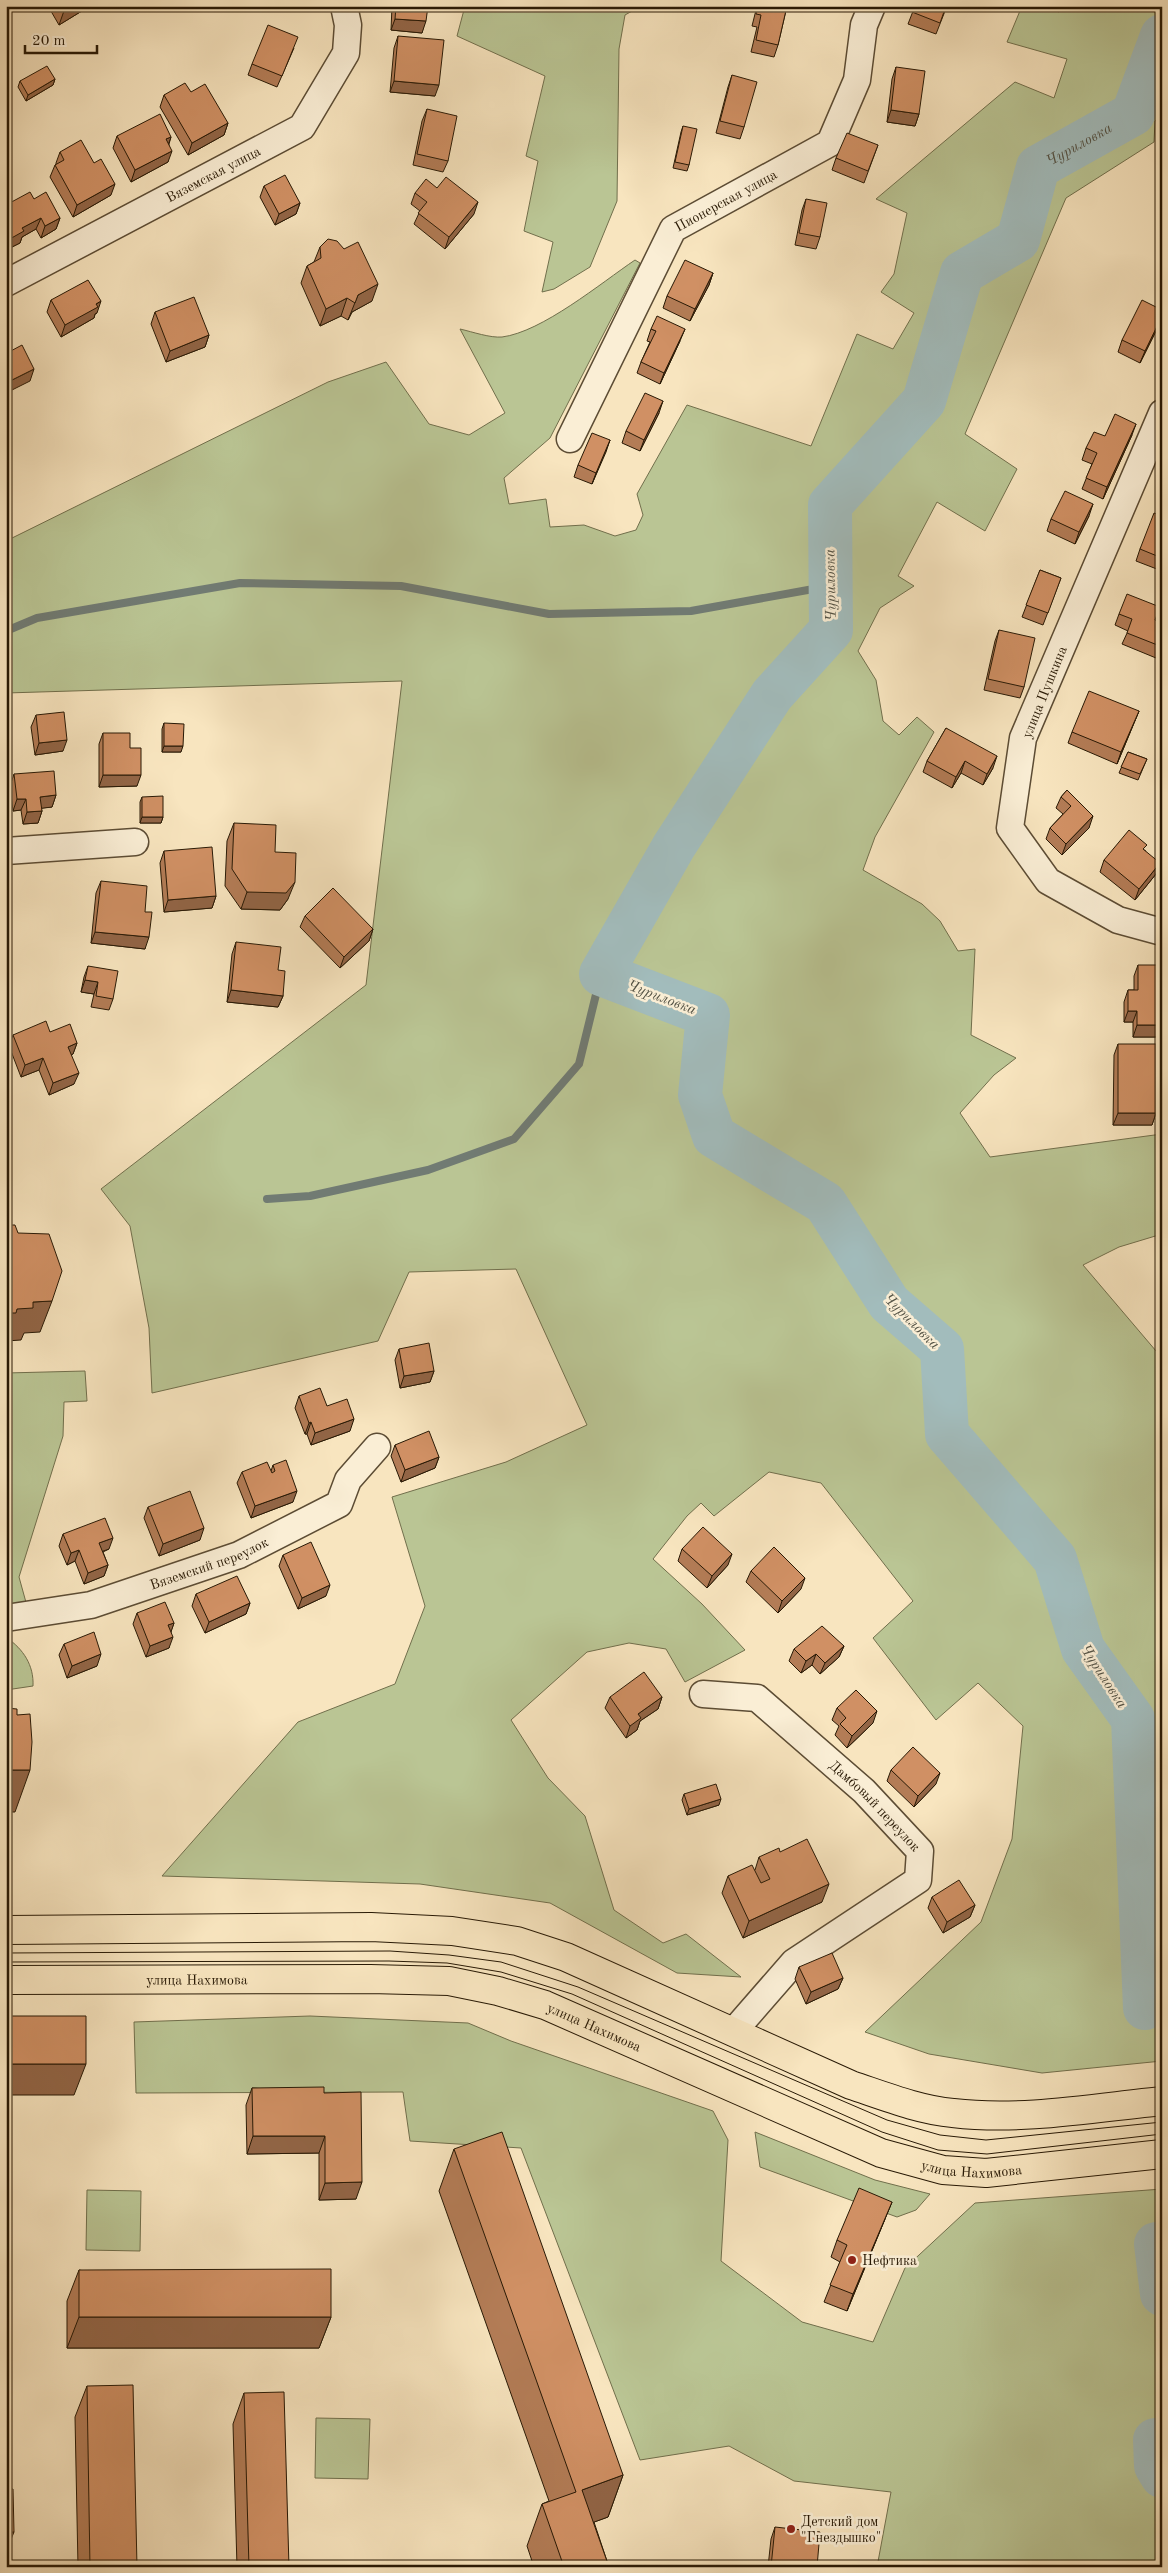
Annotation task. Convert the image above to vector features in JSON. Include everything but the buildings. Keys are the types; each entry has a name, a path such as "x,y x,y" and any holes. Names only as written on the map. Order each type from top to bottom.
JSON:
{"main road":[{"path":"6,1930 371,1928 452,1930 517,1941 566,1957 851,2085 898,2100 952,2113 1006,2116 1162,2101"},
{"name":"улица Нахимова","path":"6,1980 370,1979 449,1981 498,1991 545,2005 882,2153 944,2170 986,2173 1162,2154"}],"street":[{"name":"Вяземская улица","path":"6,284 302,126 346,53 348,25 344,6"},
{"name":"Пионерская улица","path":"570,439 673,229 830,143 857,80 864,25 872,6"},
{"name":"улица Пушкина","path":"1162,413 1024,738 1010,828 1048,881 1118,920 1162,932"},
{"path":"6,851 135,842"},
{"name":"Вяземский переулок","path":"6,1618 91,1605 239,1555 339,1504 348,1480 377,1447"},
{"name":"Дамбовый переулок","path":"703,1694 757,1698 864,1791 920,1851 918,1880 794,1962 733,2032"}],"green space":[{"path":"465,6 641,6 625,15 619,49 617,201 590,267 554,289 542,292 553,242 524,231 538,161 526,156 545,76 457,36"},
{"path":"1022,6 1042,6 1059,12 1062,6 1162,6 1162,116 1155,121 1154,142 1066,198 965,434 1017,469 985,531 937,502 898,576 914,586 880,608 858,651 876,680 883,721 899,735 917,717 934,732 875,837 863,870 922,904 940,921 958,951 975,949 971,1035 1016,1058 994,1075 960,1113 990,1157 1162,1134 1162,1234 1119,1247 1083,1265 1162,1358 1162,2061 1042,2073 929,2054 865,2032 981,1922 1012,1839 1023,1726 978,1683 936,1720 873,1638 913,1601 821,1483 769,1472 714,1516 701,1503 687,1516 653,1559 702,1604 745,1650 685,1682 666,1649 629,1643 587,1652 511,1720 548,1778 585,1816 614,1910 663,1943 686,1934 741,1977 677,1973 550,1903 420,1884 162,1876 298,1722 395,1684 425,1606 392,1497 506,1462 587,1425 516,1269 409,1272 378,1341 152,1393 149,1328 130,1226 101,1189 366,985 402,681 6,693 6,541 328,382 386,362 429,424 469,435 505,413 460,329 497,337 518,333 553,317 635,260 640,263 550,438 504,478 509,504 546,499 550,527 584,525 615,536 636,530 643,515 637,494 687,405 811,446 857,334 893,349 914,313 881,292 894,274 907,213 876,199 1015,82 1054,98 1067,59 1007,42"},
{"path":"85,1371 87,1401 64,1402 63,1436 19,1577 27,1606 6,1608 6,1373"},
{"path":"7,1638 23,1652 32,1671 33,1686 6,1690"},
{"path":"310,2016 468,2023 511,2041 713,2111 728,2140 721,2261 802,2322 873,2342 905,2268 975,2203 1162,2189 1162,2567 877,2567 891,2492 794,2481 729,2446 640,2460 521,2148 410,2141 403,2092 136,2093 134,2022"},
{"path":"755,2132 875,2180 930,2194 916,2210 897,2217 760,2167"},
{"path":"87,2190 141,2191 140,2251 86,2250"},
{"path":"316,2418 370,2419 368,2479 315,2478"}],"waterway":[{"name":"Чуриловка","path":"1145,2008 1133,1719 1083,1649 1055,1559 947,1434 942,1349 889,1303 825,1203 714,1136 700,1095 708,1015 601,974 674,846 772,695 831,630 830,505 924,401 962,273 1018,240 1038,167 1133,114 1162,36"},
{"path":"6,631 37,618 240,583 401,586 549,614 691,611 830,586"},
{"path":"267,1199 310,1196 428,1170 514,1139 579,1064 601,974"},
{"name":"Чуриловка","path":"1156,2244 1162,2294"},
{"name":"Чуриловка","path":"1162,2440 1155,2440 1156,2466 1162,2476"}],"tram line":[{"path":"6,1953 390,1951 449,1955 501,1962 578,1987 887,2120 940,2135 986,2140 1162,2122"},
{"path":"6,1962 389,1961 447,1963 501,1972 572,1994 882,2132 938,2150 987,2154 1162,2134"}],"place":[{"name":"Нефтика","path":"852,2260"},
{"name":"Детский дом \"Гнездышко\"","path":"791,2529"}]}
